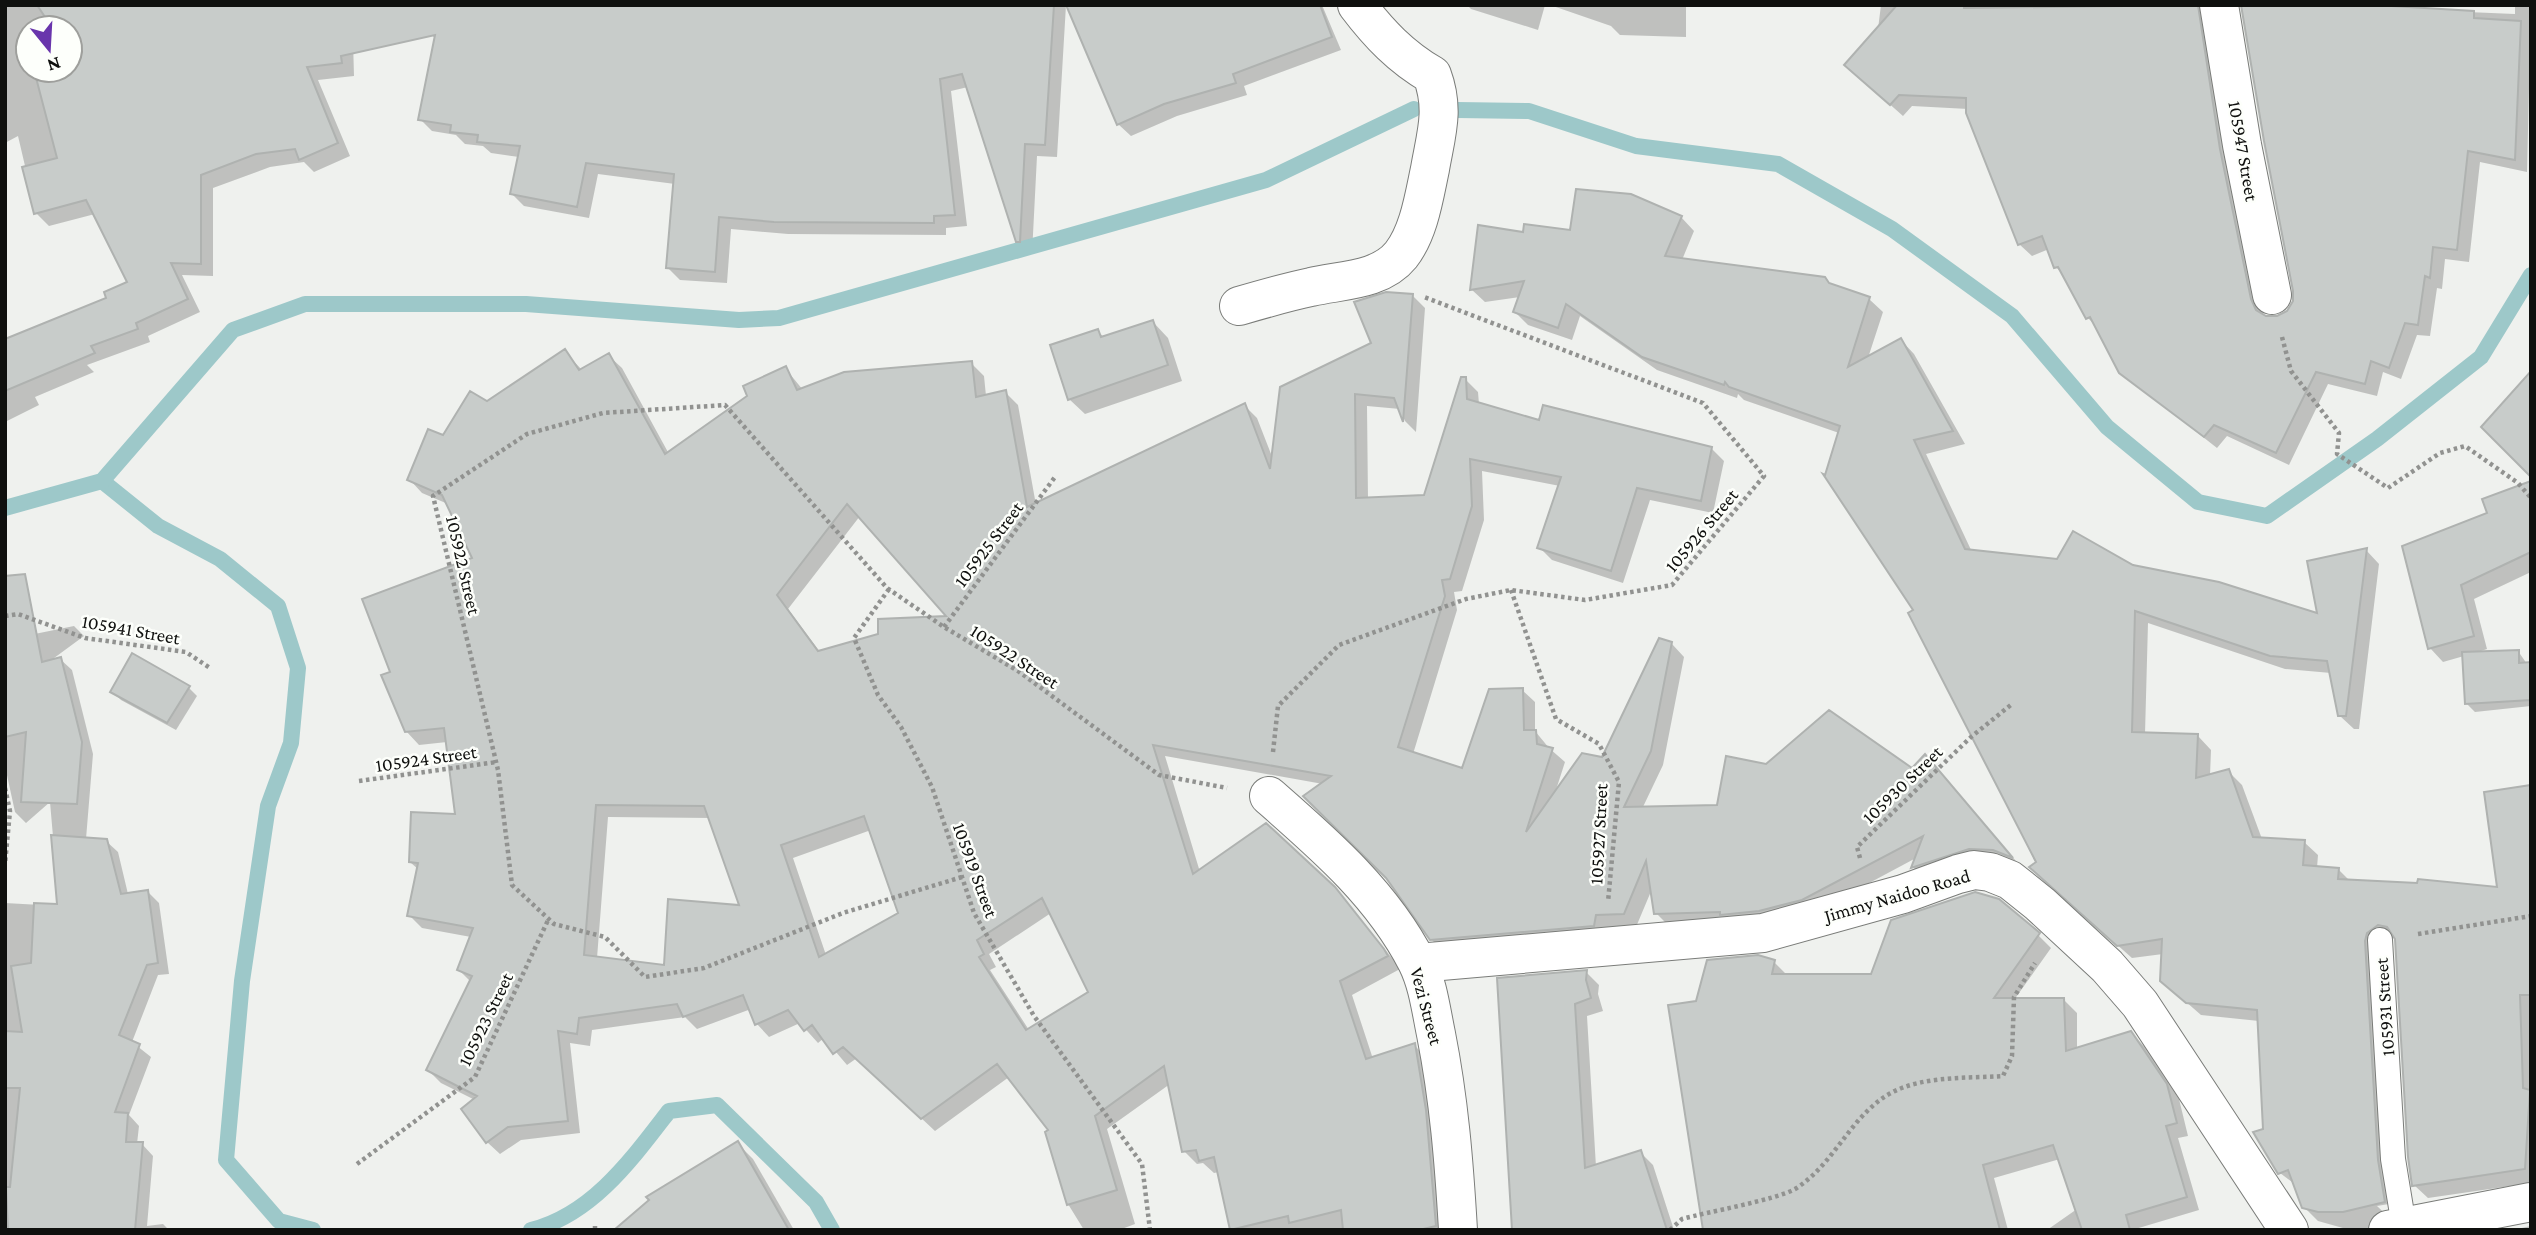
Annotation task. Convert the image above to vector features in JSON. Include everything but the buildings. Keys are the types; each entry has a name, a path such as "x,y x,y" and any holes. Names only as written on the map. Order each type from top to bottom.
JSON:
{"street":[{"path":"1239,306 1306,288 1363,278 1388,268 1402,254 1423,208 1438,132 1440,96 1433,75 1415,65 1379,34 1357,5"},
{"name":"105947 Street","path":"2219,5 2242,145 2272,295"},
{"name":"Vezi Street","path":"1269,796 1332,851 1378,903 1418,964 1427,990 1453,1132 1458,1230"},
{"name":"Jimmy Naidoo Road","path":"1418,964 1763,933 1903,894 1958,874 1982,871 2010,880 2107,966 2140,1004 2290,1230"},
{"path":"2396,1228 2531,1202"}],"lane":[{"name":"105931 Street","path":"2379,940 2396,1228"}],"path":[{"name":"105926 Street","path":"1269,796 1278,706 1339,645 1466,599 1511,590 1585,600 1672,585 1764,476 1703,403 1457,308 1363,278"},
{"path":"2272,295 2291,371 2339,433 2337,454 2388,488 2440,453 2465,446 2518,484 2531,498"},
{"name":"105922 Street","path":"962,877 843,913 705,968 645,977 605,937 554,924 512,885 497,762 433,496 527,434 603,413 725,405 890,589 944,627 1018,671 1159,775 1269,796"},
{"name":"105925 Street","path":"944,627 1055,477"},
{"name":"105919 Street","path":"890,589 854,638 878,695 901,727 932,787 974,914 1034,1016 1142,1164 1150,1230"},
{"name":"105927 Street","path":"1511,590 1556,719 1599,744 1619,782 1604,948"},
{"name":"105941 Street","path":"5,616 18,614 85,638 186,652 210,668"},
{"name":"105930 Street","path":"1869,903 1871,891 1857,847 1970,737 2012,704"},
{"name":"105924 Street","path":"359,782 497,762"},
{"path":"5,788 10,811 5,864"},
{"name":"105931 Street","path":"2379,940 2531,916"},
{"name":"105923 Street","path":"357,1164 475,1077 549,918"},
{"path":"1670,1230 1682,1219 1793,1190 1827,1163 1874,1104 1895,1090 1927,1081 2003,1076 2012,1056 2014,997 2063,925"}],"waterway":[{"path":"5,508 102,481 233,330 305,304 526,304 739,320 779,318 1266,180 1414,109"},
{"path":"1457,110 1529,111 1636,146 1778,164 1892,229 2012,316 2107,427 2198,502 2267,516 2377,439 2481,357 2531,275"},
{"path":"102,481 158,526 220,559 278,606 298,668 291,743 268,806 242,981 226,1160 279,1221 313,1230"},
{"path":"531,1230 553,1223 592,1198 625,1166 669,1111 717,1105 816,1202 832,1230"}]}
